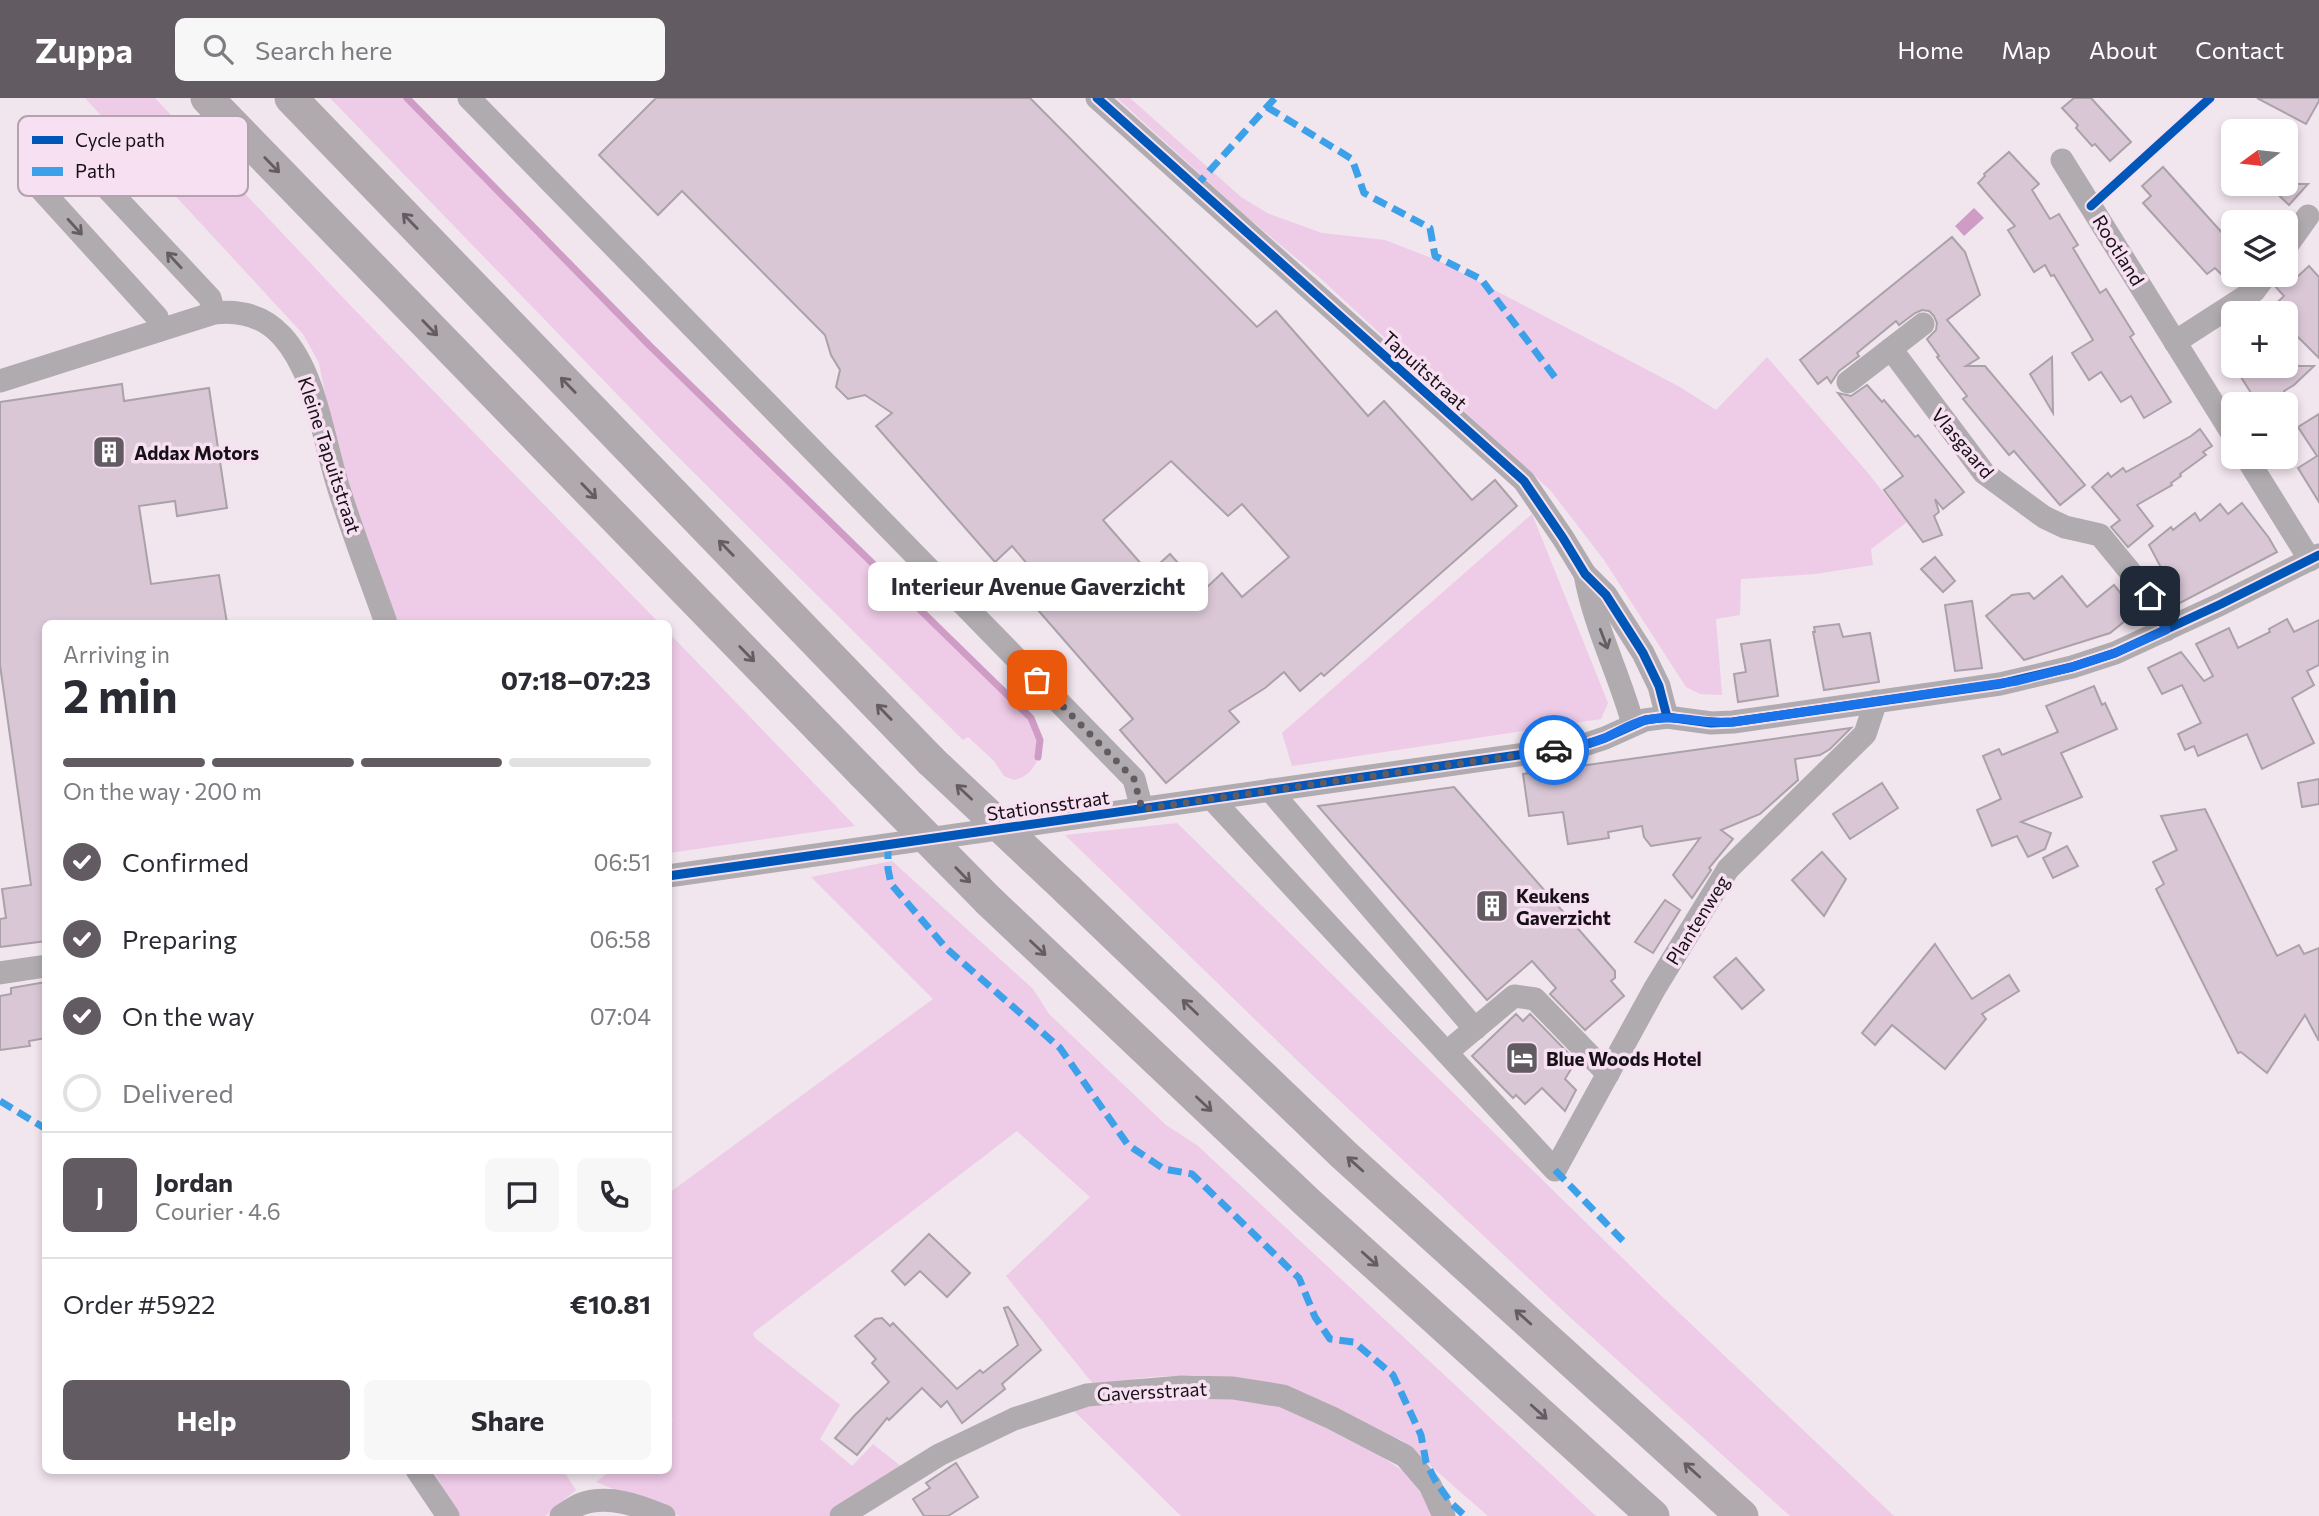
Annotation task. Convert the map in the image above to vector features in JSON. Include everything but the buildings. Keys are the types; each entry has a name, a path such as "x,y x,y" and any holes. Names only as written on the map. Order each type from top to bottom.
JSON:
{"highway":[{"path":"207,98 224,116"},
{"path":"291,98 931,761 1344,1155 1742,1516"},
{"path":"248,140 989,901 1308,1203 1653,1516"}],"street":[{"path":"469,98 1134,779 1142,809"},
{"name":"Tapuitstraat","path":"1097,98 1524,481 1585,574 1606,594 1643,653 1659,686 1667,717"},
{"name":"Rootland","path":"2062,160 2221,416"},
{"path":"47,196 157,317 160,330"},
{"path":"114,196 210,298 214,313"},
{"path":"2298,230 2308,216"},
{"path":"2175,342 2257,287"},
{"name":"Kleine Tapuitstraat","path":"0,381 214,313 229,311 264,321 282,336 299,359 310,387 338,487 385,620"},
{"path":"1848,382 1923,324"},
{"name":"Vlasgaard","path":"1891,349 1984,473 2043,517 2065,527 2100,535 2150,596 2166,630"},
{"path":"2254,469 2315,558"},
{"name":"Stationsstraat","path":"672,875 1581,746 1646,720 1667,717 1711,723 1733,722 2000,684 2115,653 2315,558"},
{"name":"Tapuitstraat","path":"1585,574 1590,602 1633,724"},
{"name":"Plantenweg","path":"1447,1052 1555,1170 1655,988 1728,869 1865,734 1876,701"},
{"path":"1270,790 1475,1029"},
{"path":"1212,799 1447,1052 1514,996 1535,999 1608,1074"},
{"path":"0,973 42,967"},
{"name":"Gaversstraat","path":"841,1516 939,1455 1014,1419 1087,1395 1182,1387 1233,1388 1283,1396 1332,1418 1405,1456 1430,1485 1444,1516"},
{"path":"420,1474 448,1516"},
{"path":"561,1516 581,1504 604,1500 637,1505 664,1516"}],"shaded area":[{"path":"85,98 155,98 172,116 102,116"},
{"path":"330,98 407,98 649,345 1031,718 1039,737 1040,753 1030,771 1014,780 1004,776 994,761 968,737 963,740 674,453"},
{"path":"1117,98 1130,98 1241,197 1269,214 1322,233 1385,240 1439,261 1680,387 1716,410 1767,357 1907,522 1871,549 1873,565 1815,574 1741,579 1740,615 1716,619 1722,695 1700,694 1686,687 1604,560 1551,491 1319,277 1247,217"},
{"path":"176,196 247,196 656,620 397,620 337,455 319,363 303,334"},
{"path":"1974,208 1984,218 1964,236 1955,226"},
{"path":"1532,514 1608,703 1601,719 1292,766 1282,733"},
{"path":"672,636 855,826 672,853"},
{"path":"1177,823 1654,1289 1894,1516 1790,1516 1572,1319 1305,1068 1065,835"},
{"path":"892,861 1033,989 1049,1014 1166,1125 1198,1146 1596,1516 1488,1516 1400,1439 1390,1442 1226,1378 1195,1375 1149,1377 1094,1385 1006,1276 1090,1197 1017,1131 753,1333 755,1338 840,1405 820,1439 852,1466 873,1444 902,1467 828,1516 680,1516 596,1482 606,1474 672,1474 672,1191 933,999 811,877"},
{"path":"1143,1396 1263,1399 1359,1441 1419,1482 1432,1516 1181,1516 1072,1409"},
{"path":"435,1474 566,1474 576,1490 545,1516 458,1516"}],"waterway":[{"path":"407,98 649,345 1031,718 1040,740 1038,757"}],"marked path":[{"path":"1195,187 1275,98"},
{"path":"1267,107 1352,159 1364,193 1430,228 1435,256 1481,279 1557,380"},
{"path":"888,845 891,884 946,948 1060,1048 1128,1145 1164,1169 1192,1174 1299,1278 1315,1317 1330,1339 1354,1342 1393,1375 1421,1435 1426,1462 1436,1482 1451,1503 1465,1516"},
{"path":"0,1101 42,1127"},
{"path":"1555,1170 1626,1244"}],"cycle path":[{"path":"1097,98 1524,481 1585,574 1606,595 1643,653 1659,686 1667,717"},
{"path":"2091,206 2210,98"},
{"path":"672,875 1581,746 1645,720 1667,717 1711,723 1733,722 2000,684 2072,667 2115,653 2319,555"}],"way so far":[{"path":"1037,680 1134,779 1142,809 1554,750"}],"place":[{"name":"Addax Motors","path":"109,452"},
{"name":"Interieur Avenue Gaverzicht","path":"1037,680"},
{"name":"Keukens Gaverzicht","path":"1492,906"},
{"name":"Blue Woods Hotel","path":"1522,1058"}],"route":[{"path":"1554,750 1581,746 1646,720 1667,717 1711,723 1733,722 2000,684 2053,672 2115,653 2166,630 2150,596"}]}
